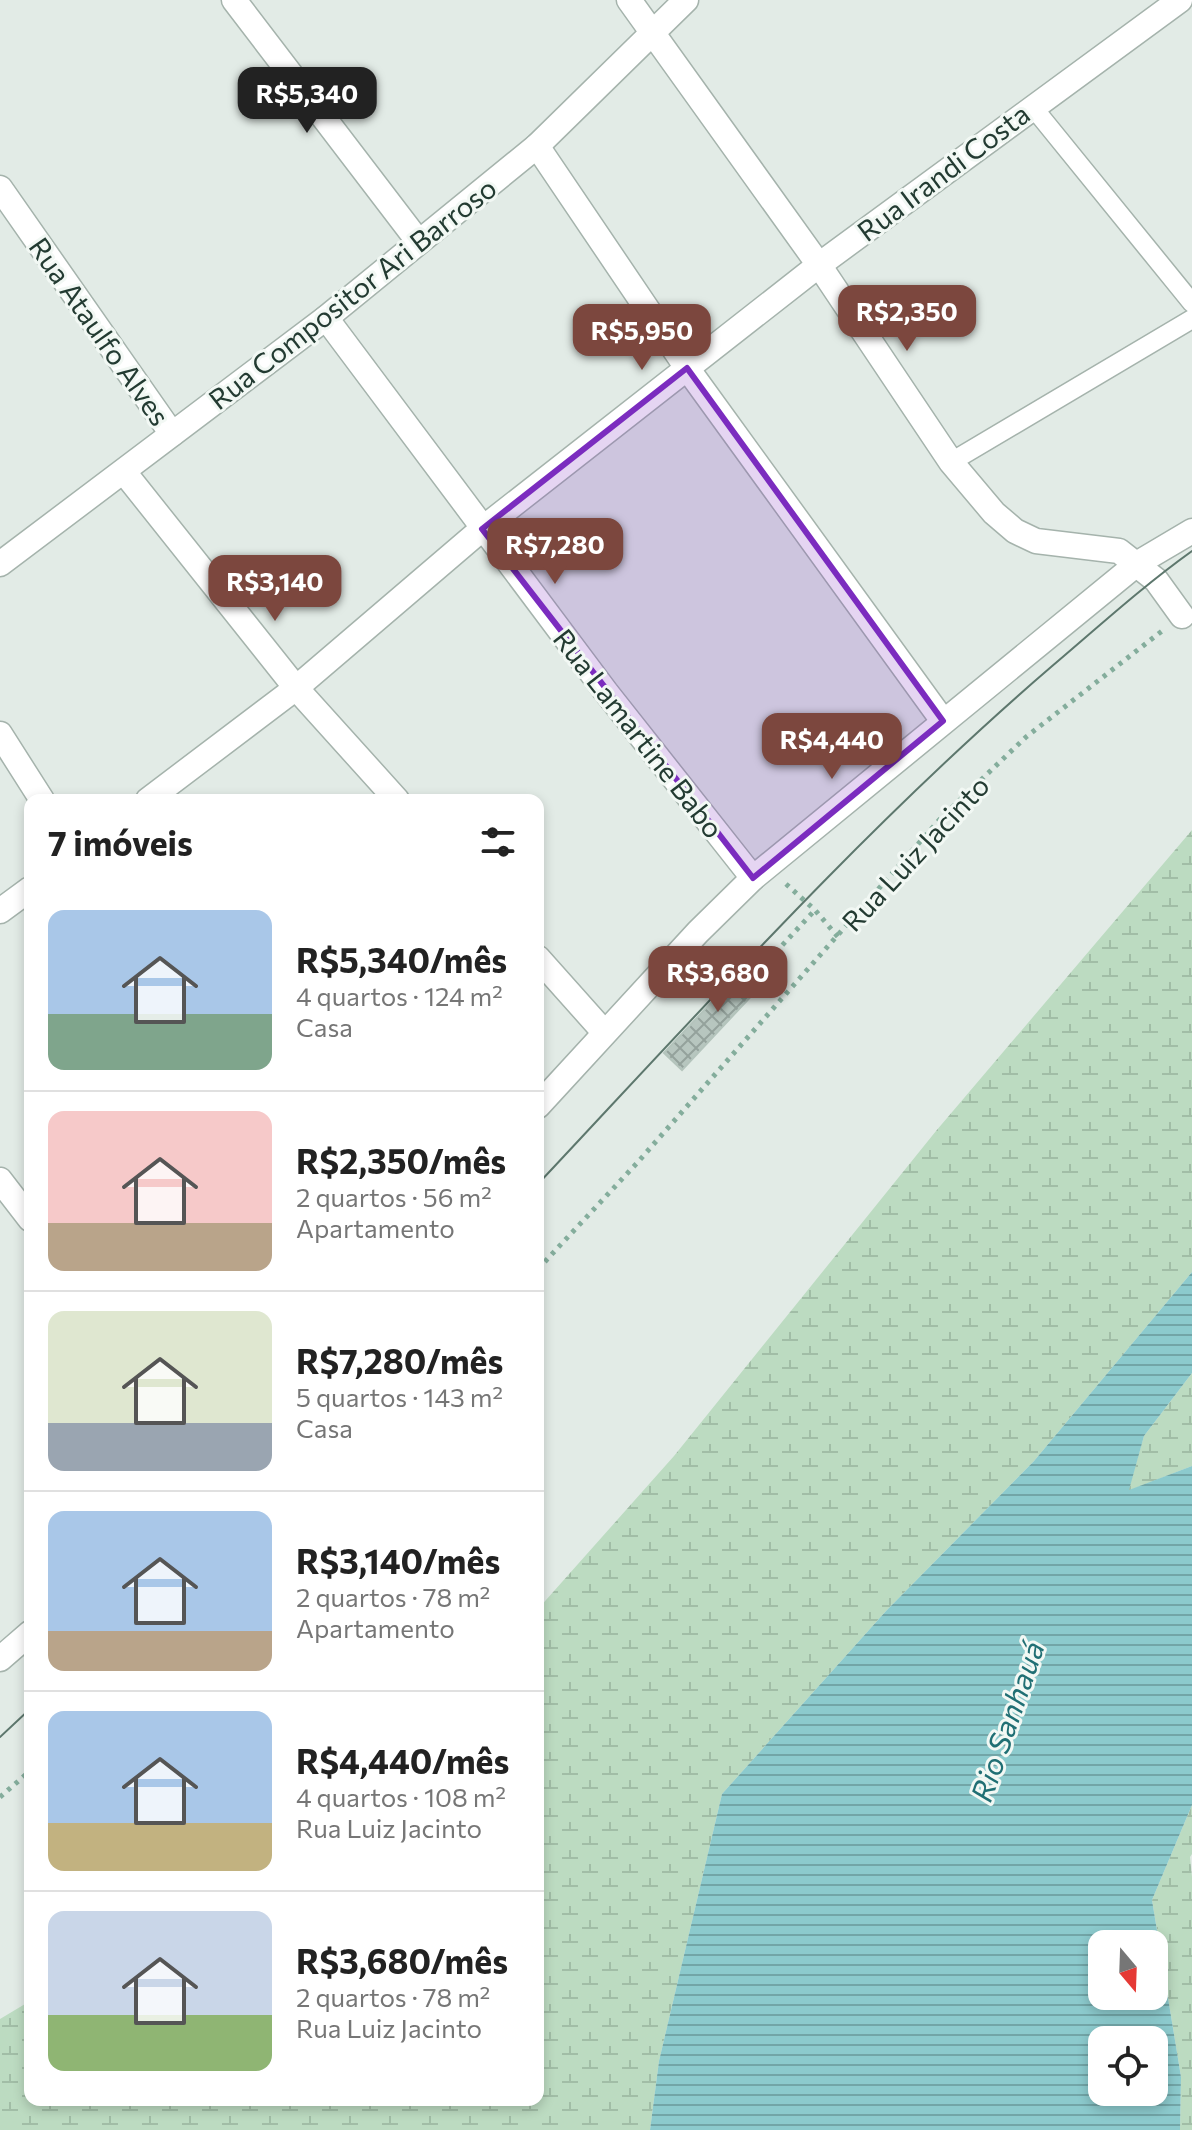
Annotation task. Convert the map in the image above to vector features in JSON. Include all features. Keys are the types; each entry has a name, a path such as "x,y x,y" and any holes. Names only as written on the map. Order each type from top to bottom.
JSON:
{"street":[{"path":"234,0 418,241"},
{"path":"629,0 819,265 951,462 994,513 1015,531 1036,541 1119,551 1156,580 1182,616"},
{"name":"Rua Compositor Ari Barroso","path":"0,564 326,318 537,146 686,0"},
{"name":"Rua Irandi Costa","path":"156,794 296,688 482,529 819,265 1180,0"},
{"path":"537,146 687,368 943,721"},
{"name":"Rua Ataulfo Alves","path":"0,188 172,434"},
{"name":"Rua Lamartine Babo","path":"326,318 606,692 753,878"},
{"path":"124,472 296,688 392,794"},
{"path":"544,1099 698,932 753,878 1138,563 1192,531"},
{"path":"0,734 38,794"},
{"path":"0,911 24,893"},
{"path":"544,965 604,1032"},
{"path":"0,1180 24,1211"}],"lane":[{"path":"1032,106 1192,303"},
{"path":"951,462 1192,319"}],"path":[{"name":"Rua Luiz Jacinto","path":"544,1263 637,1163 941,818 1026,737 1182,616"},
{"path":"786,884 815,910 838,937"},
{"path":"762,967 764,976 745,996 736,996 735,987 753,968 762,967 815,910"},
{"path":"0,1797 24,1776"}],"highlighted area":[{"path":"687,368 943,721 753,878 482,529"}],"green space":[{"path":"1192,830 1192,1272 1034,1461 886,1611 722,1794 659,2061 650,2130 0,2130 0,2019 24,2005 24,2106 544,2106 544,1602 674,1456 936,1131"},
{"path":"1192,1373 1192,1466 1128,1491 1144,1436"},
{"path":"1192,1805 1192,2130 1180,2130 1181,2077 1168,1998 1168,1930 1157,1930 1152,1900"}],"water":[{"name":"Rio Sanhauá","path":"1192,1272 1192,1373 1144,1436 1129,1490 1192,1466 1192,1805 1152,1900 1157,1930 1088,1930 1088,2010 1168,2010 1168,1998 1181,2077 1180,2130 650,2130 659,2061 722,1794 886,1611 1034,1461"}],"building":[{"path":"753,958 771,975 682,1070 664,1053"}],"tram line":[{"path":"544,1178 788,918 917,790 1051,667 1192,551"},
{"path":"0,1737 24,1715"}]}
